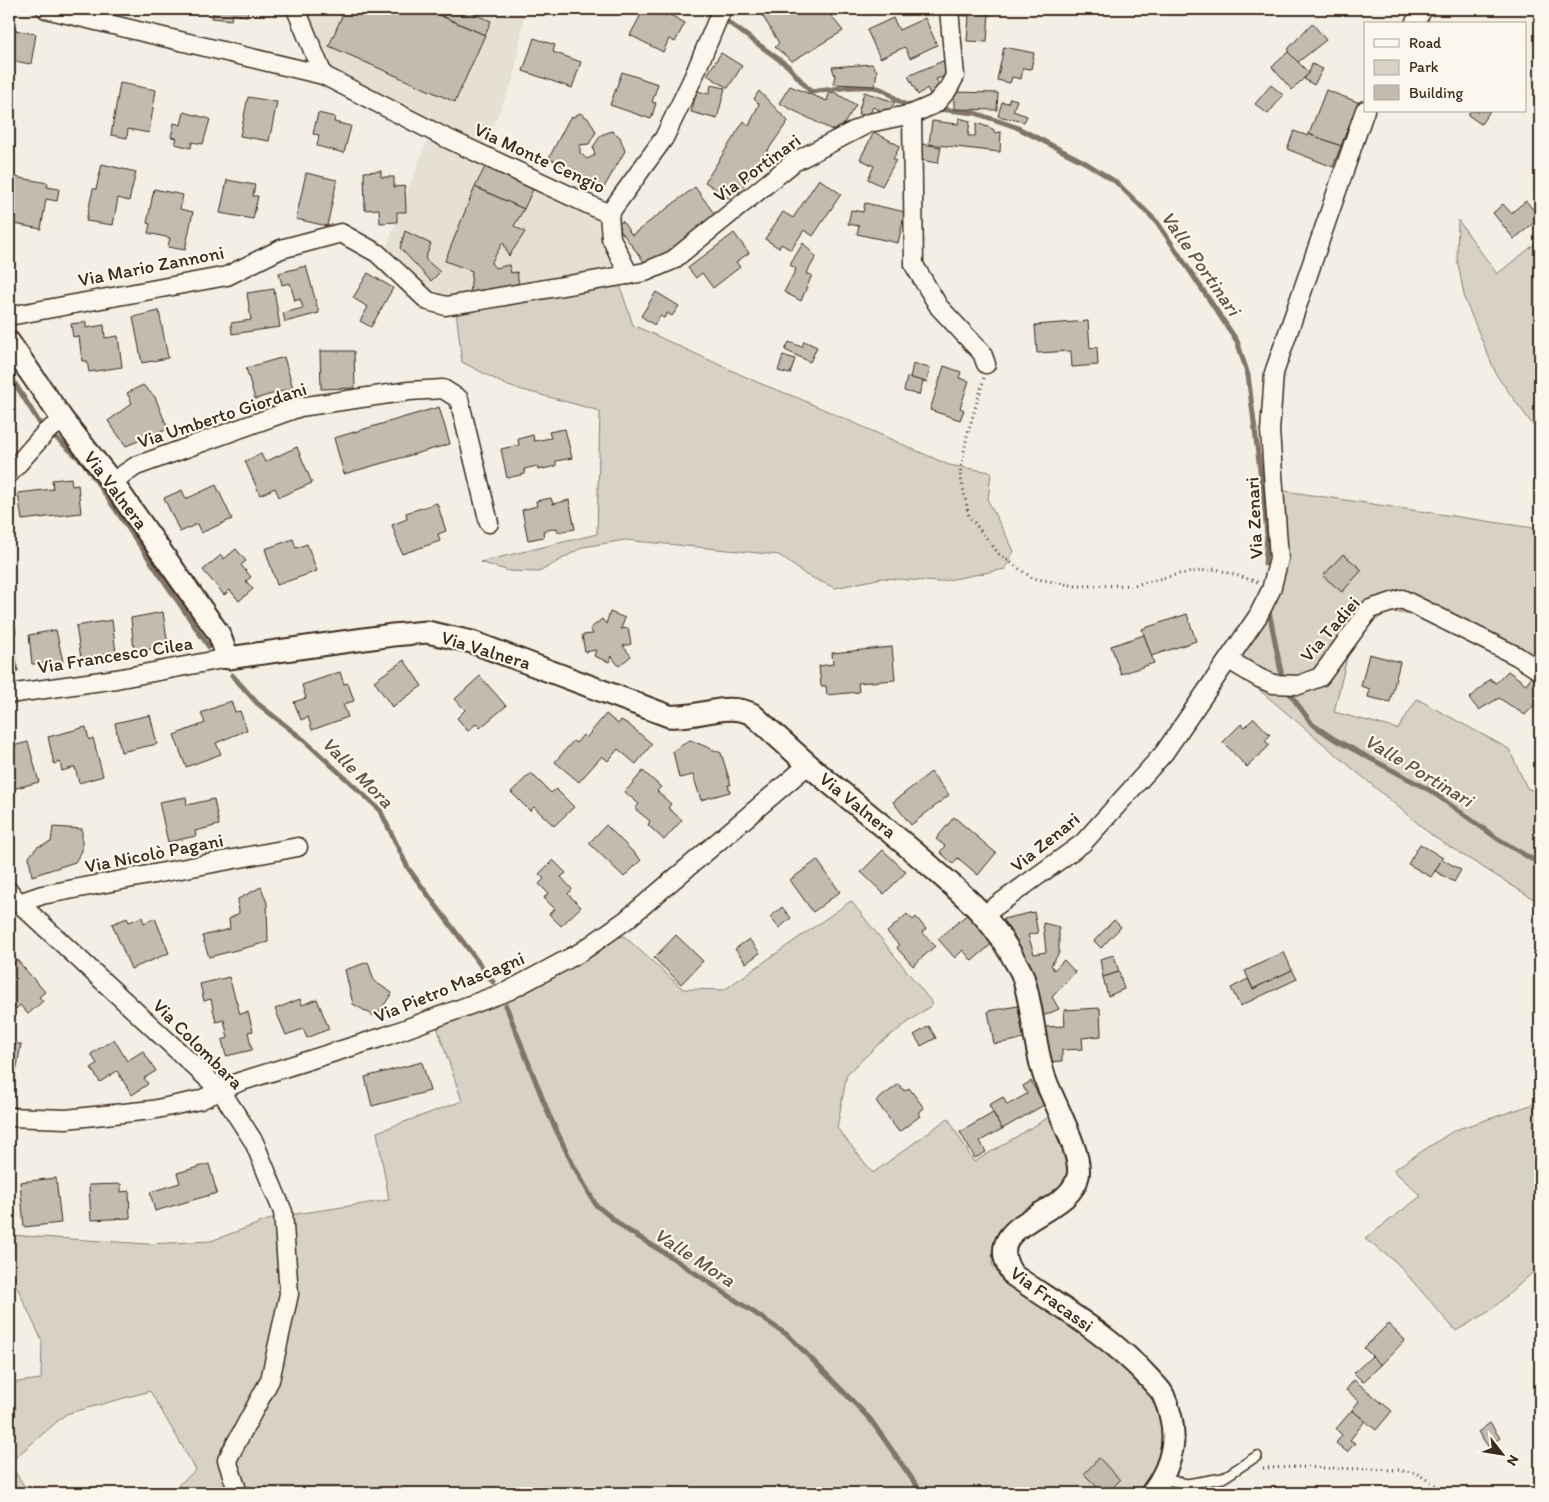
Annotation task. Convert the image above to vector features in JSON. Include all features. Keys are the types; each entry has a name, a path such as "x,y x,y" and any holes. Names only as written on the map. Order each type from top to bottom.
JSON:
{"street":[{"name":"Via Monte Cengio","path":"46,9 323,75 444,137 609,214 628,191 668,131 722,9"},
{"path":"296,9 323,75"},
{"name":"Via Portinari","path":"569,284 629,276 645,272 673,260 794,162 869,123 912,114 935,104 948,89 954,76 949,9"},
{"path":"1415,22 1423,9"},
{"name":"Via Zenari","path":"985,914 1083,843 1164,753 1258,616 1271,590 1279,559 1270,431 1274,373 1364,112"},
{"path":"912,114 914,264 939,307 982,353 986,364"},
{"path":"609,214 611,238 629,276"},
{"name":"Via Mario Zannoni","path":"9,316 227,276 281,249 341,233 377,253 428,301 446,306 569,284"},
{"name":"Via Valnera","path":"9,342 63,420 112,482 219,634 228,658 427,632 472,642 669,716 682,718 729,709 743,709 752,714 808,765 902,841 985,914"},
{"name":"Via Umberto Giordani","path":"112,482 136,466 300,407 409,391 444,389 459,399 489,523"},
{"path":"9,474 46,432 63,420"},
{"name":"Via Tadiei","path":"1229,660 1273,684 1299,684 1320,677 1370,609 1402,599 1517,656 1540,671"},
{"name":"Via Francesco Cilea","path":"9,694 116,679 228,658"},
{"name":"Via Pietro Mascagni","path":"9,1117 66,1119 152,1110 200,1100 239,1082 386,1036 508,990 582,952 626,920 808,765"},
{"name":"Via Nicolò Pagani","path":"14,897 42,896 298,847"},
{"name":"Via Colombara","path":"14,897 221,1091 254,1142 283,1212 289,1294 270,1380 226,1460 238,1493"},
{"name":"Via Fracassi","path":"985,914 1001,936 1022,974 1040,1062 1076,1155 1079,1175 1076,1184 1067,1196 1009,1236 1004,1251 1005,1264 1013,1275 1110,1341 1132,1359 1164,1395 1174,1442 1171,1459 1157,1486"}],"lane":[{"path":"1157,1486 1187,1484 1223,1478 1257,1456"}],"path":[{"path":"986,364 960,474 969,516 999,554 1032,578 1076,586 1135,585 1179,574 1216,570 1251,579 1271,590"},
{"path":"1258,1470 1266,1467 1398,1470 1416,1473 1445,1493"}],"shaded area":[{"path":"287,9 525,9 514,77 479,159 595,215 620,286 456,311 383,256 428,138 313,73"}],"green space":[{"path":"1458,220 1497,274 1540,240 1540,435 1497,376 1465,300 1457,258"},
{"path":"620,286 633,325 759,383 798,398 949,465 991,472 988,501 1014,551 1005,569 938,582 882,578 835,588 806,575 779,555 625,540 583,547 539,572 509,571 480,562 597,534 600,411 508,386 462,362 456,311"},
{"path":"1278,490 1540,529 1540,679 1431,619 1389,611 1360,631 1350,645 1334,712 1398,729 1417,699 1509,749 1527,788 1540,794 1540,903 1434,837 1226,662 1262,606 1275,557"},
{"path":"851,901 933,1004 880,1043 847,1074 837,1128 873,1173 948,1118 974,1162 1054,1114 1071,1173 1063,1187 1010,1224 995,1245 992,1265 1003,1279 1105,1346 1152,1397 1162,1427 1162,1448 1157,1470 1140,1493 169,1493 196,1470 150,1391 66,1414 9,1463 9,1383 41,1379 42,1341 9,1270 9,1235 148,1244 211,1241 276,1217 389,1200 377,1132 462,1101 431,1009 486,992 569,950 624,936 683,989 724,990"},
{"path":"1540,1102 1540,1266 1490,1311 1456,1331 1396,1262 1365,1239 1421,1196 1393,1170 1455,1130"},
{"path":"9,1463 29,1493 9,1493"}],"building":[{"path":"214,9 248,9 247,16 232,14 231,20 212,18"},
{"path":"345,9 425,9 485,35 455,102 329,46"},
{"path":"426,9 462,9 491,21 485,35"},
{"path":"644,9 664,18 667,13 685,23 675,42 669,39 663,52 630,35"},
{"path":"770,9 826,9 843,31 792,61 775,47 779,43 762,15"},
{"path":"954,9 983,9 983,12 989,12 987,42 967,41 969,16 954,15"},
{"path":"893,18 899,30 925,18 937,45 910,58 905,47 880,58 867,30"},
{"path":"1312,23 1326,40 1298,62 1288,52 1289,48"},
{"path":"9,29 36,34 31,64 9,60"},
{"path":"534,38 555,45 553,52 581,62 572,88 523,71"},
{"path":"1004,47 1034,53 1031,69 1023,68 1021,79 1012,77 1010,83 997,80"},
{"path":"1288,52 1309,73 1292,90 1272,67"},
{"path":"721,53 742,66 728,88 707,75"},
{"path":"945,60 951,75 936,79 941,88 931,96 927,88 918,95 908,76"},
{"path":"872,64 877,71 875,86 833,84 835,76 832,67"},
{"path":"1312,64 1323,69 1314,85 1304,79 1309,73"},
{"path":"622,72 658,84 652,102 656,103 651,119 610,105"},
{"path":"120,83 156,90 149,133 128,129 127,138 111,135"},
{"path":"711,85 725,88 717,119 691,112 697,91 709,94"},
{"path":"1271,85 1283,95 1268,114 1255,104"},
{"path":"790,86 827,101 829,93 834,92 856,105 838,133 779,103"},
{"path":"1326,90 1363,104 1355,127 1349,125 1341,146 1309,134"},
{"path":"759,91 788,121 733,201 705,182 744,121 749,126 759,104 754,99"},
{"path":"864,92 895,102 890,110 885,109 884,112 873,107 869,116 858,114"},
{"path":"954,92 998,93 997,110 954,109"},
{"path":"248,97 277,102 269,141 240,136"},
{"path":"1010,98 1017,100 1013,111 1027,116 1024,122 998,116 1002,102 1008,103"},
{"path":"184,112 210,119 203,144 192,142 191,148 175,144 177,138 171,137 174,123 181,125"},
{"path":"1470,112 1489,112 1481,124 1468,115"},
{"path":"318,113 335,117 334,122 351,126 344,153 317,146 319,135 313,134"},
{"path":"580,113 589,119 596,132 589,144 580,145 580,153 587,159 595,155 593,147 601,135 612,131 620,137 625,151 603,189 549,158 569,119"},
{"path":"959,118 970,121 968,136 975,136 977,123 993,129 995,133 1001,132 1000,152 929,144 932,121 958,124"},
{"path":"1294,131 1308,136 1309,134 1341,146 1333,167 1287,149"},
{"path":"874,132 900,146 893,159 896,160 882,186 868,179 874,166 860,159"},
{"path":"922,144 941,147 938,163 919,160"},
{"path":"102,164 136,172 129,201 118,198 113,225 86,221 93,189 96,189"},
{"path":"485,167 533,189 524,209 475,187"},
{"path":"381,171 381,177 394,177 394,187 405,186 406,212 397,212 397,222 380,223 379,209 365,210 364,172"},
{"path":"306,173 337,180 327,226 296,219"},
{"path":"9,176 48,183 47,187 59,189 57,201 46,199 41,229 9,223"},
{"path":"819,179 841,194 813,236 804,230 791,250 781,244 779,248 765,239 783,212 793,218"},
{"path":"227,180 255,185 253,196 258,196 253,219 220,213"},
{"path":"475,187 524,209 514,226 525,232 509,256 503,242 491,263 495,268 509,265 511,273 517,272 519,285 470,294 472,271 445,261"},
{"path":"695,187 716,216 648,267 617,226 622,221 632,235"},
{"path":"154,189 183,195 180,209 193,212 185,250 168,247 170,238 148,233 150,224 147,223"},
{"path":"1526,201 1540,218 1514,239 1493,213 1503,204 1511,213"},
{"path":"865,203 905,212 898,243 857,234 859,226 848,224 851,210 863,212"},
{"path":"405,231 431,244 425,259 440,272 431,281 400,248"},
{"path":"734,233 749,253 736,262 740,267 713,288 702,273 696,278 688,268"},
{"path":"803,243 816,257 806,274 812,275 801,301 784,292 796,269 790,265"},
{"path":"306,266 319,313 285,322 283,313 303,308 300,299 295,301 290,283 282,285 279,273"},
{"path":"368,273 393,288 371,327 360,321 368,307 353,298"},
{"path":"274,289 280,327 232,334 231,323 251,320 247,293"},
{"path":"656,292 679,306 672,316 667,313 664,318 660,316 654,325 641,316"},
{"path":"159,311 168,358 142,363 133,317"},
{"path":"1088,321 1090,348 1097,347 1098,365 1072,367 1071,351 1037,353 1035,325"},
{"path":"86,322 86,328 104,325 105,338 118,336 122,367 89,372 87,361 82,361 79,336 73,337 71,324"},
{"path":"804,341 817,347 810,362 785,350 789,342 802,347"},
{"path":"320,351 354,351 355,388 321,389"},
{"path":"783,355 795,359 790,374 778,371"},
{"path":"284,357 293,388 255,399 246,368"},
{"path":"913,364 930,368 927,382 910,378"},
{"path":"944,366 961,372 959,378 969,381 960,408 964,410 960,420 930,410"},
{"path":"907,377 923,381 919,395 904,391"},
{"path":"143,385 155,397 168,429 126,446 108,421 132,403 127,393"},
{"path":"439,407 450,444 344,474 334,438"},
{"path":"565,429 572,458 556,461 556,466 538,470 537,466 524,469 525,474 507,478 501,449 519,445 518,439 533,435 534,441 551,438 549,432"},
{"path":"297,447 312,483 279,497 275,488 260,495 245,461 261,454 265,462"},
{"path":"71,478 72,486 78,485 81,513 22,520 18,493 53,489 52,480"},
{"path":"216,485 232,519 201,533 197,524 180,532 164,498 182,490 186,499"},
{"path":"551,498 553,504 569,500 575,529 558,532 557,528 543,531 544,537 528,540 522,510 537,506 536,501"},
{"path":"437,503 446,531 438,534 440,541 402,554 392,525 407,519 406,513"},
{"path":"293,539 296,548 307,544 317,571 277,585 265,549"},
{"path":"236,549 246,561 241,565 251,577 246,581 253,589 239,601 230,590 224,595 203,570 221,555 224,559"},
{"path":"1343,554 1362,570 1342,592 1323,576"},
{"path":"9,602 11,602 16,633 9,634"},
{"path":"163,612 168,646 134,652 131,618"},
{"path":"610,612 625,618 621,629 628,628 631,644 623,646 631,656 619,666 611,656 609,662 594,656 596,650 585,652 582,635 593,634 590,629 602,619 606,624"},
{"path":"1187,614 1196,641 1151,656 1142,629"},
{"path":"112,620 116,653 81,658 76,626"},
{"path":"56,630 63,662 32,664 29,635"},
{"path":"1144,635 1154,663 1121,674 1111,646"},
{"path":"892,647 895,680 858,683 859,692 827,695 826,686 821,686 819,666 833,664 832,653"},
{"path":"15,652 18,671 9,672 9,653"},
{"path":"1369,654 1400,662 1390,702 1368,697 1370,689 1361,686"},
{"path":"404,660 422,686 392,707 374,681"},
{"path":"1508,671 1526,684 1531,677 1540,682 1540,699 1525,715 1499,698 1479,710 1469,699 1490,679 1496,683"},
{"path":"340,672 344,684 348,683 354,701 343,704 348,717 312,730 308,717 301,720 294,702 306,698 302,685"},
{"path":"480,676 506,706 480,728 476,724 468,731 457,718 465,710 455,699"},
{"path":"231,701 235,712 240,711 247,730 216,743 221,754 186,767 174,735 205,723 201,713"},
{"path":"606,714 618,724 621,720 628,724 652,744 636,764 618,749 608,761 602,756 579,782 555,762 573,741 576,743 583,735 586,738"},
{"path":"150,715 157,744 121,752 115,723"},
{"path":"1254,718 1270,735 1265,741 1270,745 1247,767 1223,742 1241,724 1245,727"},
{"path":"86,727 89,740 93,738 103,776 79,783 75,767 62,771 60,762 54,764 48,737"},
{"path":"690,740 721,753 731,785 728,785 730,792 701,800 693,775 679,778 673,751"},
{"path":"28,742 39,782 9,790 9,747"},
{"path":"643,771 661,787 657,791 671,804 668,808 682,820 664,840 648,825 650,821 635,809 639,804 625,792"},
{"path":"931,772 949,795 911,825 893,802"},
{"path":"531,773 551,793 556,789 574,807 554,826 534,807 530,811 511,792"},
{"path":"186,797 187,805 214,799 219,825 195,831 196,836 168,842 159,802"},
{"path":"954,817 996,853 978,875 958,858 953,864 940,852 945,846 936,839"},
{"path":"606,825 641,860 624,877 589,843"},
{"path":"53,827 82,829 82,851 75,862 32,876 29,857 37,847 51,842"},
{"path":"1420,844 1443,858 1431,877 1408,864"},
{"path":"883,850 906,872 884,894 861,872"},
{"path":"1442,859 1461,870 1454,882 1435,871"},
{"path":"553,860 566,873 561,877 572,889 568,894 581,907 561,926 549,914 555,909 544,898 548,893 539,884 544,879 539,874"},
{"path":"817,860 840,892 813,912 790,880"},
{"path":"261,887 267,903 268,942 209,957 202,936 230,929 229,919 239,913 238,899"},
{"path":"782,907 791,918 779,928 770,917"},
{"path":"970,912 995,941 972,961 963,950 955,958 938,939"},
{"path":"1034,912 1038,933 1028,935 1034,954 1046,952 1043,923 1059,927 1059,953 1051,965 1054,970 1064,960 1075,972 1052,997 1059,1009 1043,1016 1009,942 1003,919"},
{"path":"907,914 913,920 916,917 926,929 922,932 935,946 913,966 897,948 899,945 887,932"},
{"path":"142,917 144,923 155,918 169,953 131,969 112,924 127,918 129,922"},
{"path":"1114,920 1121,927 1101,948 1094,941"},
{"path":"676,935 703,961 681,984 654,958"},
{"path":"749,939 760,953 746,963 735,949"},
{"path":"1284,952 1292,970 1253,989 1245,971"},
{"path":"1114,955 1119,972 1103,977 1100,959"},
{"path":"17,960 45,992 39,997 43,1001 28,1014 20,1005 16,1009 9,1001 9,968"},
{"path":"368,962 374,981 392,993 376,1017 353,1004 345,970"},
{"path":"1292,970 1297,979 1240,1006 1231,988 1248,979 1253,989"},
{"path":"1119,972 1124,989 1108,996 1103,977"},
{"path":"229,977 240,1014 248,1012 253,1031 248,1032 252,1050 226,1056 222,1040 228,1038 224,1020 216,1022 211,999 204,1001 200,984"},
{"path":"300,999 302,1005 317,999 329,1029 307,1038 303,1029 286,1035 275,1009"},
{"path":"1018,1006 1024,1039 994,1044 988,1011"},
{"path":"1100,1008 1101,1036 1082,1038 1083,1049 1062,1050 1062,1061 1046,1062 1044,1027 1065,1026 1064,1010"},
{"path":"929,1026 936,1038 921,1046 914,1035"},
{"path":"114,1039 127,1061 143,1051 156,1071 144,1078 148,1084 132,1095 117,1071 100,1082 91,1068 97,1064 91,1054"},
{"path":"9,1044 21,1044 17,1067 9,1089"},
{"path":"422,1062 430,1091 372,1106 365,1077"},
{"path":"1031,1081 1044,1105 1002,1129 989,1105 1003,1097 1007,1105 1027,1094 1023,1086"},
{"path":"899,1084 904,1091 909,1088 924,1108 918,1113 920,1116 899,1132 876,1101"},
{"path":"993,1113 1002,1129 980,1141 986,1152 975,1158 960,1132"},
{"path":"209,1164 217,1193 155,1211 150,1192 180,1183 177,1173"},
{"path":"56,1178 61,1223 24,1227 20,1182"},
{"path":"121,1184 121,1192 129,1191 130,1218 91,1220 89,1185"},
{"path":"1388,1324 1405,1340 1381,1365 1364,1348"},
{"path":"1372,1356 1381,1365 1363,1382 1354,1373"},
{"path":"1354,1380 1392,1411 1376,1430 1352,1410 1359,1401 1346,1390"},
{"path":"1352,1410 1365,1421 1350,1440 1355,1443 1347,1452 1336,1443 1342,1435 1336,1429"},
{"path":"1490,1423 1500,1438 1488,1446 1478,1432"},
{"path":"1099,1458 1120,1480 1107,1493 1103,1493 1084,1474"}],"waterway":[{"name":"Valle Portinari","path":"728,22 788,66 811,92 875,87 886,91 903,103 915,106"},
{"name":"Valle Portinari","path":"938,109 975,113 1016,127 1086,163 1116,182 1157,222 1237,341 1248,375 1267,535 1265,564"},
{"name":"Valle Mora","path":"9,374 39,422"},
{"name":"Valle Mora","path":"53,435 84,463 209,647"},
{"name":"Valle Portinari","path":"1269,611 1282,677"},
{"name":"Valle Mora","path":"232,675 257,703 305,741 380,810 408,868 493,982"},
{"name":"Valle Portinari","path":"1290,694 1312,724 1334,739 1431,791 1498,839 1540,864"},
{"name":"Valle Mora","path":"506,1006 549,1115 573,1165 596,1205 624,1228 789,1336 870,1419 922,1493"}]}
